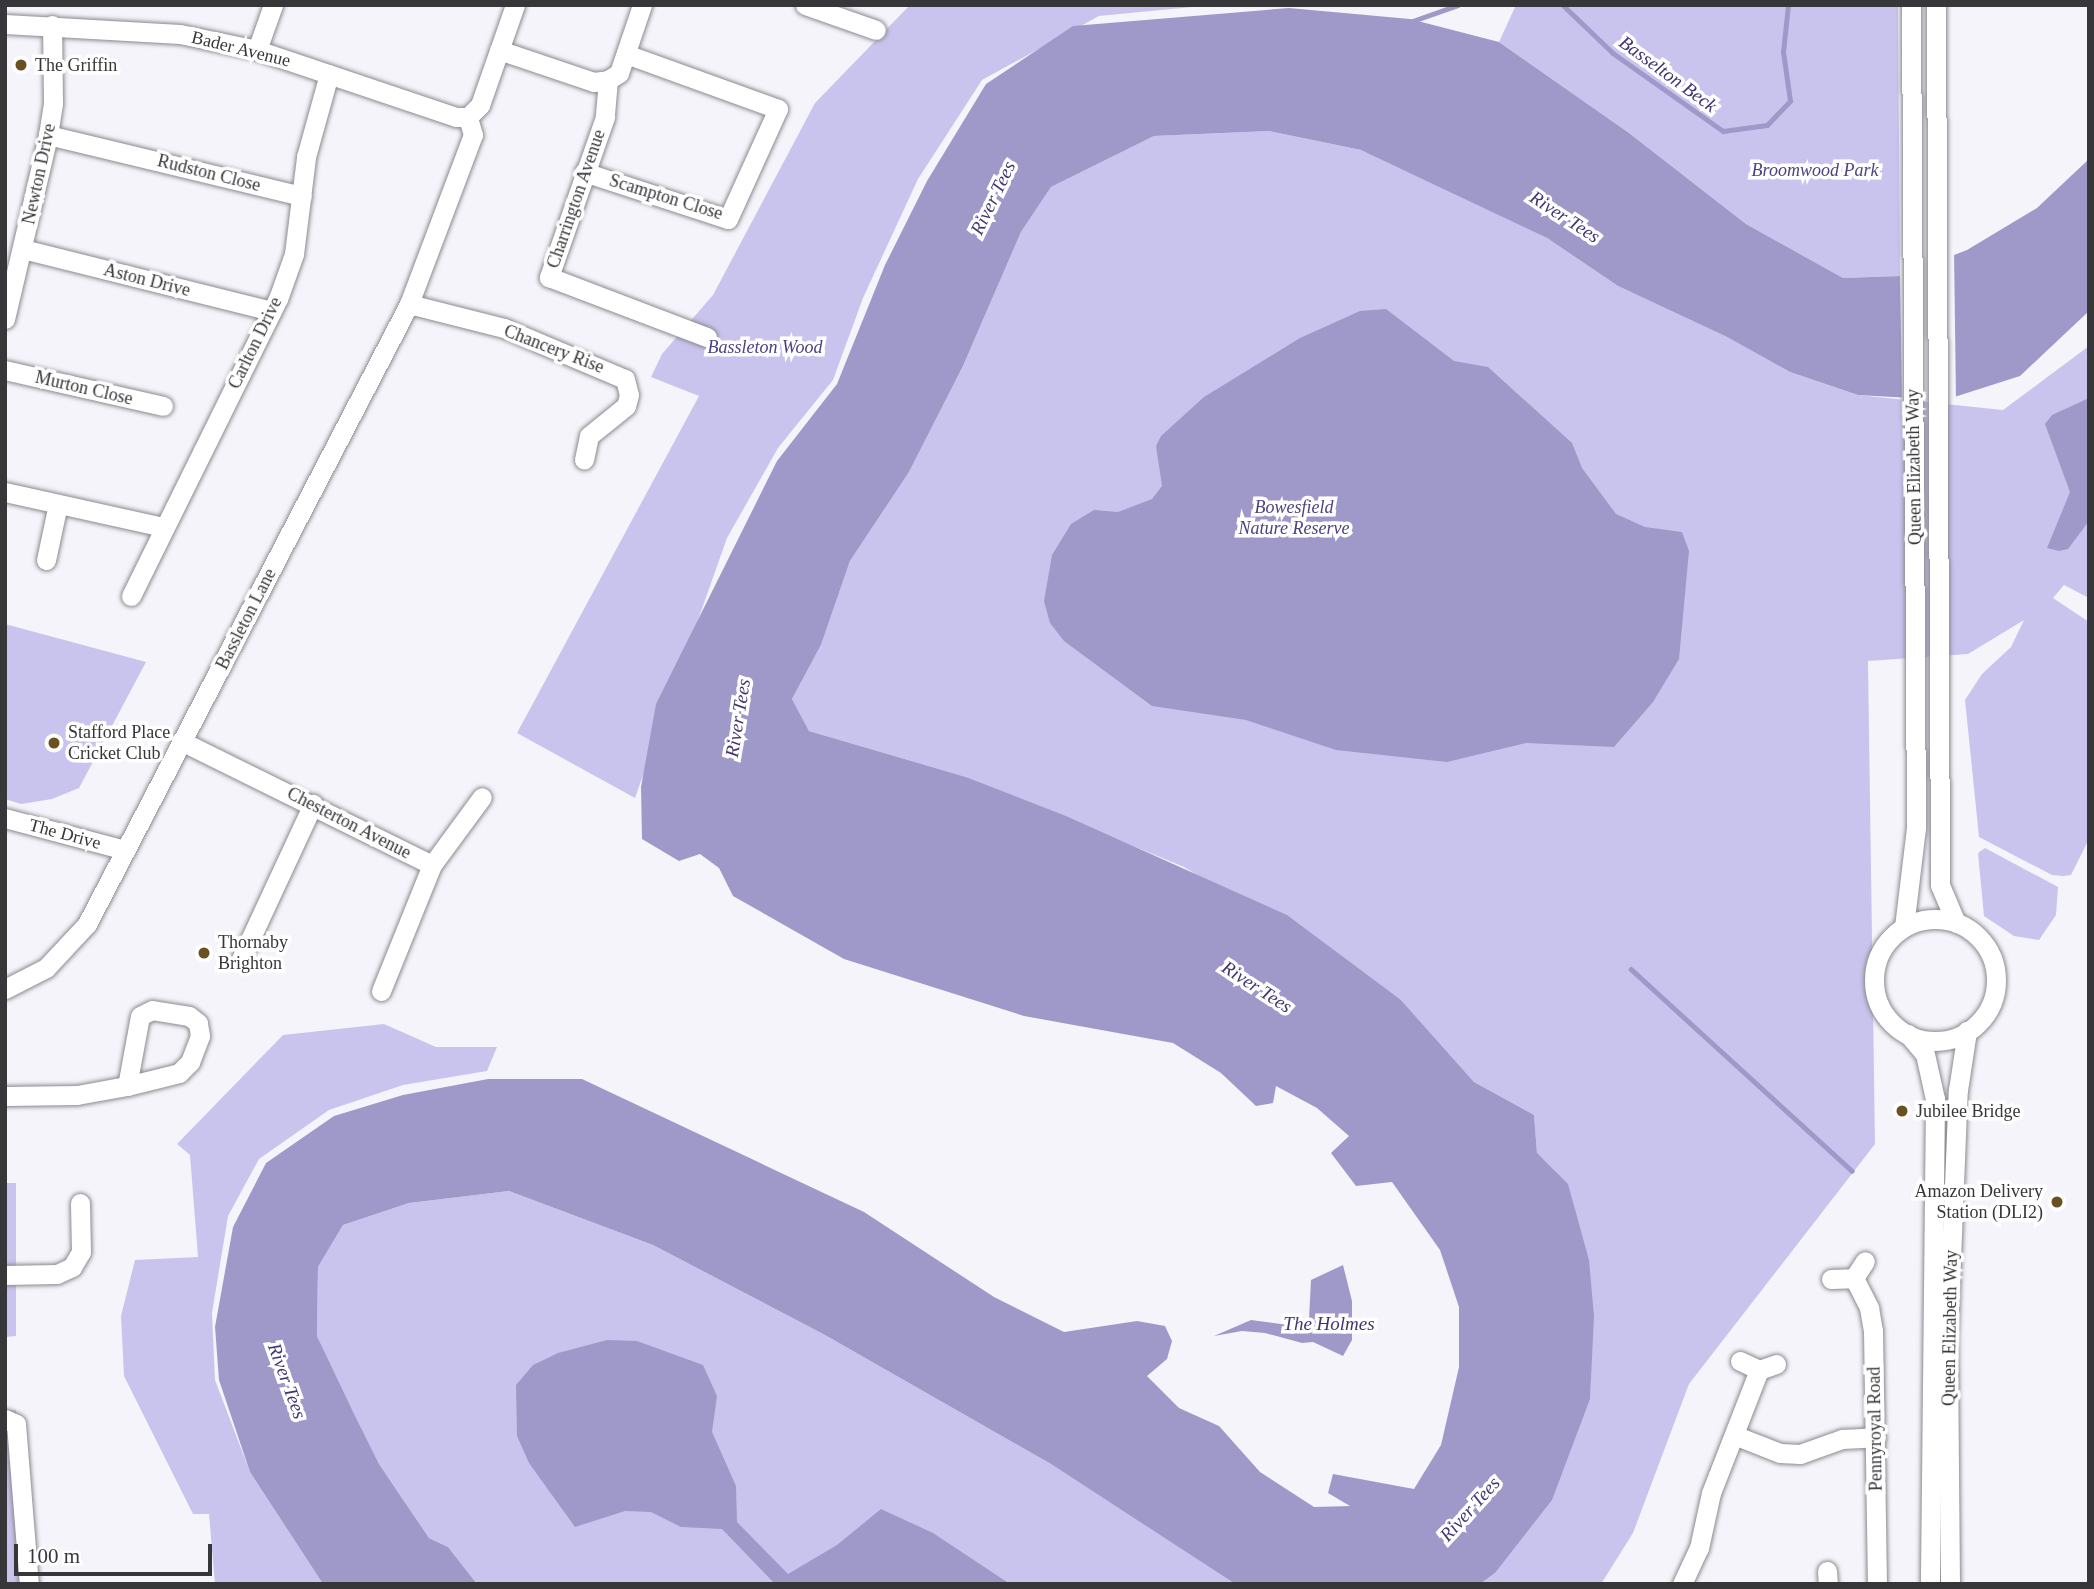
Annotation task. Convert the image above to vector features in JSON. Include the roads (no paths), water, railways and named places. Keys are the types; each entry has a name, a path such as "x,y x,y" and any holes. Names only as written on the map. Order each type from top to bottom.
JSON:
{"street":[{"path":"257,50 273,5"},
{"name":"Bassleton Lane","path":"5,989 46,968 71,947 125,850 409,304 433,240 437,214 472,135 468,117 480,105 515,5"},
{"path":"499,50 593,82 608,80 619,73 642,5"},
{"path":"805,5 876,30"},
{"name":"Queen Elizabeth Way","path":"1904,927 1916,828 1910,208 1911,5"},
{"name":"Queen Elizabeth Way","path":"1936,5 1934,208 1940,885 1956,923"},
{"name":"Bader Avenue","path":"5,24 180,34 257,50 456,117 468,117"},
{"name":"Newton Drive","path":"5,320 48,135 53,103 52,25"},
{"name":"Scampton Close","path":"584,172 728,219 778,109 626,54"},
{"name":"Carlton Drive","path":"131,596 271,311 294,254 306,157 329,74"},
{"name":"Charrington Avenue","path":"608,80 605,117 549,277 707,337"},
{"name":"Rudston Close","path":"48,135 302,196"},
{"name":"Aston Drive","path":"23,249 271,311"},
{"name":"Chancery Rise","path":"409,304 505,328 625,379 629,395 626,406 580,432 584,459"},
{"name":"Murton Close","path":"5,370 163,406"},
{"path":"5,492 163,527"},
{"path":"45,560 58,504"},
{"name":"Chesterton Avenue","path":"181,741 432,865 381,991"},
{"path":"432,865 482,797"},
{"path":"241,959 313,804"},
{"name":"The Drive","path":"5,818 125,850"},
{"path":"1926,920 1956,923 1979,938 1995,969 1990,1004 1967,1031 1944,1040 1908,1034 1889,1019 1875,987 1880,953 1904,927 1926,920"},
{"path":"5,1097 77,1095 127,1086 179,1073 190,1062 200,1036 198,1023 190,1016 152,1010 140,1016 127,1086"},
{"name":"Queen Elizabeth Way","path":"1950,1584 1948,1334 1958,1090 1967,1031"},
{"name":"Queen Elizabeth Way","path":"1908,1034 1925,1054 1934,1099 1930,1584"},
{"path":"5,1275 57,1274 72,1267 81,1252 80,1203"},
{"path":"1831,1279 1854,1278 1865,1261"},
{"name":"Pennyroyal Road","path":"1854,1278 1869,1308 1873,1331 1877,1584"},
{"path":"1682,1584 1699,1548 1711,1493 1734,1435 1767,1367 1740,1361"},
{"path":"5,1419 16,1424 29,1584"},
{"path":"1734,1435 1780,1453 1800,1454 1842,1439 1876,1437"}],"water":[{"name":"River Tees","path":"1289,8 1410,19 1499,42 1629,133 1746,224 1843,278 1900,276 1967,250 2037,208 2089,159 2089,311 2020,376 1945,400 1858,395 1790,372 1727,337 1618,286 1547,238 1361,150 1269,131 1154,136 1051,187 1021,232 963,366 909,472 850,561 821,645 792,699 809,731 966,777 1066,816 1287,915 1401,1000 1474,1082 1534,1115 1537,1153 1568,1184 1589,1260 1594,1316 1590,1399 1552,1500 1495,1573 1480,1584 1234,1583 1051,1464 825,1335 653,1245 509,1191 409,1203 343,1225 318,1267 317,1336 379,1464 429,1538 448,1547 477,1584 323,1584 250,1472 219,1380 215,1327 233,1227 266,1163 334,1116 403,1095 488,1079 582,1079 864,1212 994,1297 1064,1332 1137,1321 1165,1326 1172,1341 1167,1359 1147,1376 1179,1408 1219,1426 1260,1472 1314,1507 1350,1506 1328,1493 1333,1474 1414,1489 1441,1445 1459,1367 1459,1307 1440,1250 1392,1182 1356,1186 1331,1153 1349,1136 1317,1108 1276,1086 1273,1103 1256,1106 1221,1073 1173,1043 1024,1016 844,959 733,896 719,868 700,854 679,861 642,839 641,787 656,704 777,461 837,384 885,265 927,181 986,84 1073,26"},
{"path":"1386,309 1454,361 1488,367 1572,443 1582,468 1616,514 1645,527 1682,532 1689,551 1679,659 1653,702 1614,747 1526,743 1447,762 1336,750 1246,720 1152,706 1064,641 1050,623 1044,601 1052,555 1071,524 1094,510 1118,512 1152,499 1162,486 1156,446 1161,436 1204,397 1300,338 1360,311"},
{"path":"2089,398 2089,521 2068,549 2059,551 2047,548 2070,492 2045,424 2052,415"},
{"name":"The Holmes","path":"1343,1265 1352,1301 1352,1340 1343,1356 1313,1342 1302,1343 1265,1333 1242,1331 1214,1336 1251,1320 1295,1326 1309,1319 1311,1280"},
{"path":"607,1340 637,1341 703,1365 717,1396 712,1432 736,1486 737,1522 788,1574 837,1545 881,1509 933,1533 1010,1584 775,1584 722,1529 681,1527 651,1512 625,1511 575,1527 529,1463 517,1436 516,1385 533,1365 558,1353"}],"waterway":[{"name":"Basselton Beck","path":"1407,23 1458,5"},
{"name":"Basselton Beck","path":"1563,5 1613,53 1723,131 1767,125 1790,101 1783,52 1788,5"},
{"path":"1631,969 1852,1171"}],"place":[{"name":"The Griffin","path":"21,65"},
{"name":"Stafford Place Cricket Club","path":"54,743"},
{"name":"Thornaby Brighton","path":"204,953"},
{"name":"Jubilee Bridge","path":"1902,1111"},
{"name":"Amazon Delivery Station (DLI2)","path":"2057,1202"}],"park label":[{"name":"Broomwood Park","path":"1815,170"},
{"name":"Bassleton Wood","path":"765,347"},
{"name":"Bowesfield Nature Reserve","path":"1294,518"}]}
